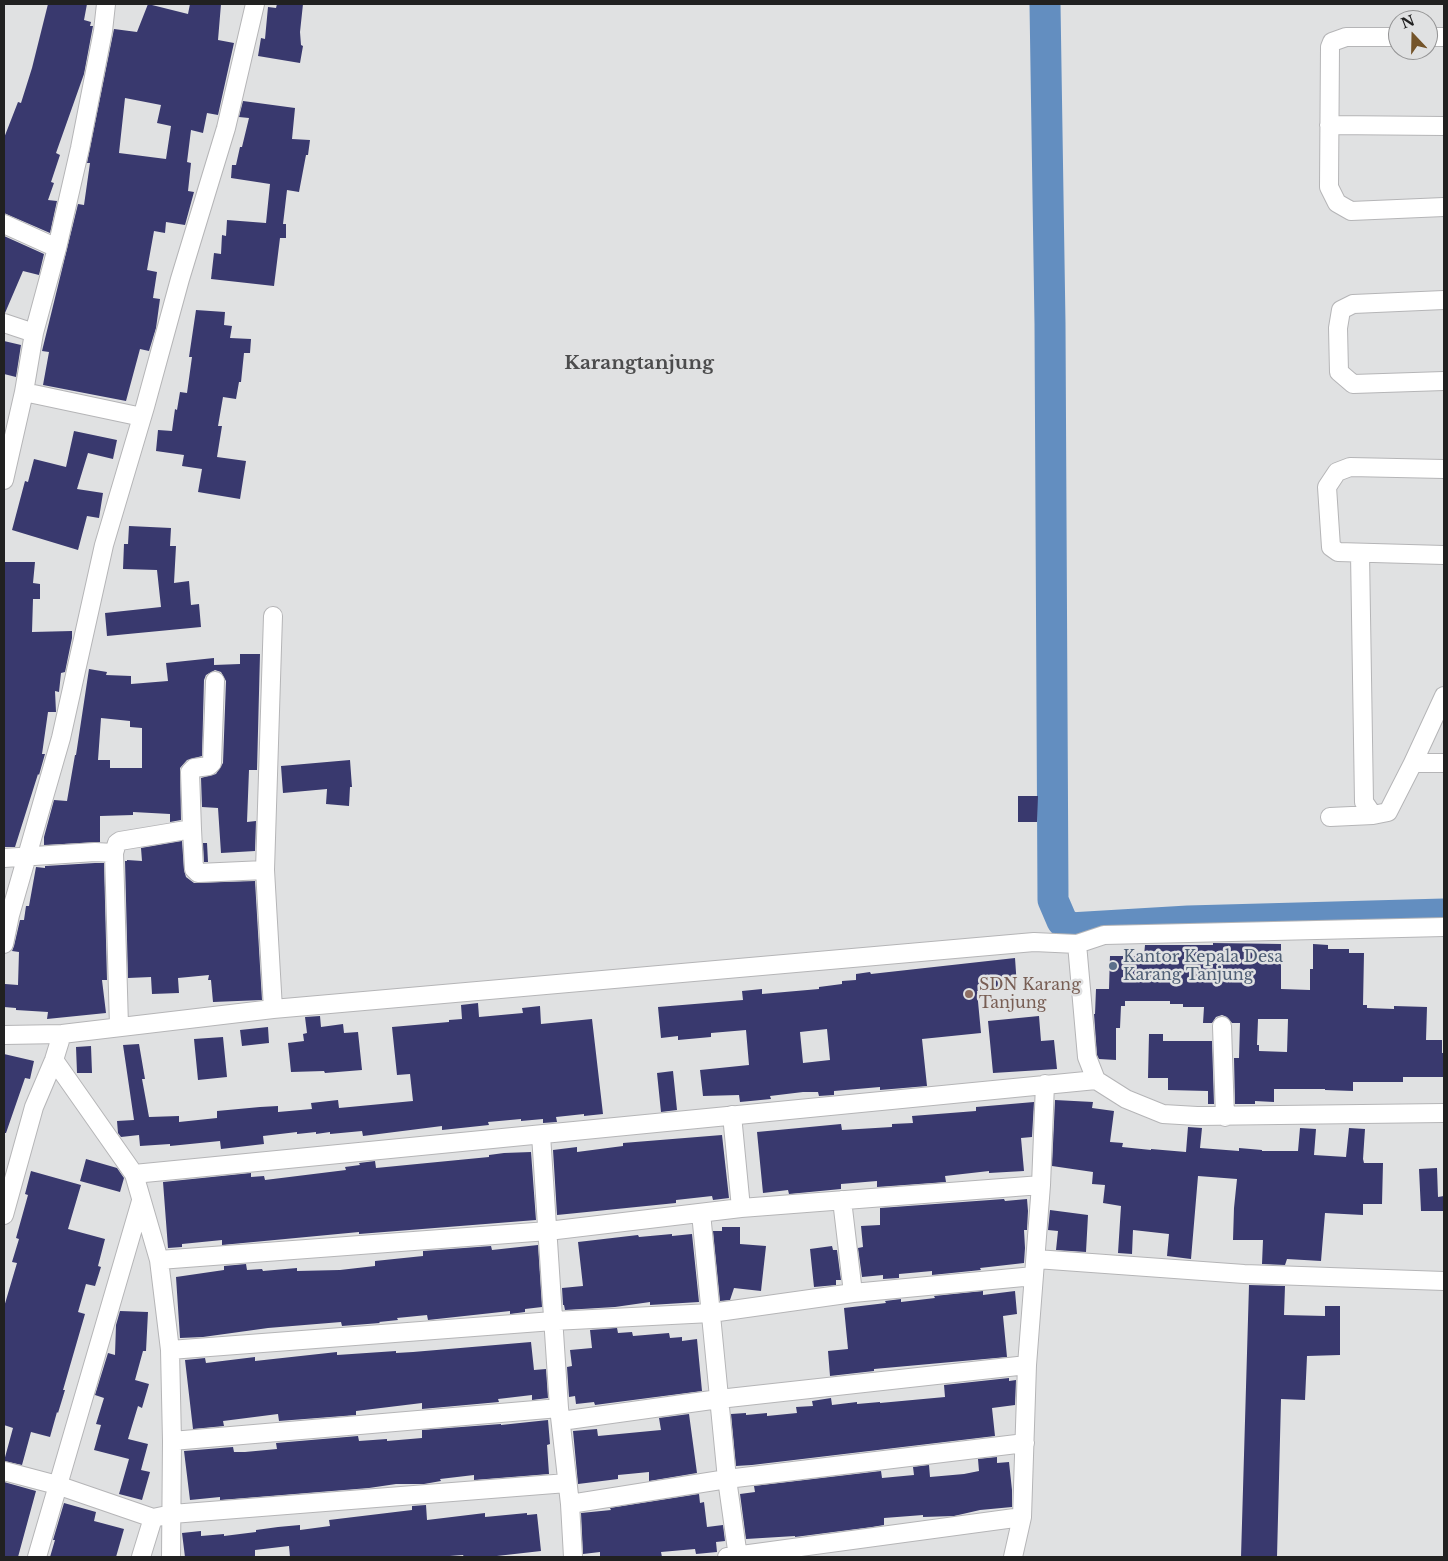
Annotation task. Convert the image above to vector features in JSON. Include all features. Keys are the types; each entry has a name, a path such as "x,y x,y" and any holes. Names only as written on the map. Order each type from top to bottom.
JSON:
{"street":[{"path":"4,480 24,392 34,333 57,248 80,148 103,31 106,4"},
{"path":"4,944 10,915 61,738 104,545 180,279 226,128 255,4"},
{"path":"1388,37 1346,37 1332,42 1330,47 1329,187 1337,203 1351,211 1444,208"},
{"path":"1328,125 1444,126"},
{"path":"4,224 57,248"},
{"path":"1444,300 1354,304 1341,310 1338,328 1339,372 1353,384 1444,381"},
{"path":"4,323 34,333"},
{"path":"24,392 142,417"},
{"path":"1444,469 1350,468 1337,472 1328,487 1332,547 1338,552 1444,555"},
{"path":"1360,553 1364,802 1374,814"},
{"path":"273,616 265,870 273,1008"},
{"path":"215,681 212,763 209,766 194,768 190,772 194,869 198,873 265,870"},
{"path":"1330,817 1388,812 1444,696"},
{"path":"1413,763 1444,763"},
{"path":"119,1026 114,853 117,843 192,829"},
{"path":"4,858 86,852 114,853"},
{"path":"4,1035 62,1034 273,1008 1034,942 1077,944 1104,935 1444,927"},
{"path":"1077,944 1087,1056 1096,1080"},
{"path":"1222,1026 1224,1117"},
{"path":"4,1215 34,1107 54,1060 62,1034"},
{"path":"54,1060 134,1174 159,1260 170,1350 172,1441 171,1557"},
{"path":"134,1174 1096,1080 1126,1099 1163,1114 1224,1117 1444,1114"},
{"path":"1013,1557 1022,1517 1027,1365 1041,1185 1045,1084"},
{"path":"732,1115 742,1208"},
{"path":"541,1135 560,1414 570,1504 573,1557"},
{"path":"159,1260 548,1231 742,1208 1041,1185"},
{"path":"842,1200 852,1293"},
{"path":"37,1557 141,1201"},
{"path":"701,1213 734,1557 1022,1517"},
{"path":"1036,1258 1244,1274 1444,1281"},
{"path":"170,1350 553,1321 711,1314 852,1293 1034,1276"},
{"path":"172,1441 560,1414 719,1399 1027,1365"},
{"path":"570,1504 727,1479 1025,1443"},
{"path":"4,1471 57,1485 153,1518 172,1514 567,1483"},
{"path":"141,1557 153,1518"}],"building":[{"path":"48,4 87,4 84,20 91,22 90,26 93,26 84,74 56,153 60,155 51,182 54,183 48,200 57,201 50,233 4,213 4,138 18,102 21,103"},
{"path":"148,4 188,14 190,4 221,4 218,40 234,43 218,115 207,113 203,133 191,130 187,162 191,163 188,191 194,192 185,225 166,222 165,233 154,231 147,270 157,272 153,298 160,299 156,328 149,351 140,349 126,401 43,385 49,352 42,351 78,204 84,205 90,163 87,163 114,29 137,32","holes":["125,98 161,105 157,123 171,126 166,159 119,153"]},
{"path":"277,4 303,4 300,32 301,45 303,46 300,63 258,56 261,38 265,39 268,7 276,8"},
{"path":"243,101 295,108 292,139 310,140 299,192 287,190 283,224 286,224 286,238 280,238 274,286 211,279 214,253 221,254 222,235 226,236 227,220 266,223 270,184 231,178 232,165 236,165 249,118 239,117"},
{"path":"4,236 44,254 39,275 23,271 5,313"},
{"path":"196,310 225,312 224,325 232,326 230,338 251,339 250,353 244,353 241,382 239,382 236,399 223,397 218,426 222,426 217,457 246,461 240,499 198,492 202,469 182,466 184,455 156,451 158,430 172,431 180,392 187,393 192,357 189,357"},
{"path":"4,341 21,345 16,377 4,374"},
{"path":"74,431 117,440 113,459 88,453 77,489 103,493 99,518 87,516 78,550 12,530 25,481 28,482 34,459 66,467"},
{"path":"129,526 171,528 170,546 176,546 174,583 189,581 191,605 199,604 201,627 107,636 105,613 161,607 157,570 123,569 124,544 128,544"},
{"path":"4,562 35,562 33,583 40,584 40,599 33,599 32,632 72,631 65,672 61,673 59,692 55,691 56,712 48,712 42,754 45,754 15,847 4,847"},
{"path":"240,654 260,654 257,770 249,770 247,822 256,821 255,851 221,853 218,808 202,807 201,778 216,774 223,763 226,681 221,672 215,670 206,675 204,680 202,756 187,760 180,768 181,820 170,822 170,814 133,812 133,815 100,816 100,842 44,845 44,837 54,800 67,801 89,669 107,672 106,675 131,676 131,684 168,681 166,663 214,658 214,665 240,664","holes":["101,718 130,721 130,727 142,728 142,768 110,768 110,760 98,760"]},
{"path":"350,760 352,787 350,787 349,806 326,804 327,789 283,793 281,766"},
{"path":"1018,796 1038,796 1037,822 1018,822"},
{"path":"182,841 186,877 194,883 255,881 262,1000 213,1002 211,980 208,980 209,975 178,978 179,993 152,994 151,977 128,978 125,861 142,861 141,848"},
{"path":"203,843 207,843 208,862 204,862"},
{"path":"104,863 107,980 102,980 106,1013 47,1019 48,1012 16,1010 16,1008 4,1007 5,984 18,985 19,952 12,951 20,920 24,920 26,906 29,906 36,867 45,868 45,866"},
{"path":"1213,943 1281,944 1281,989 1310,990 1310,969 1313,969 1313,944 1328,945 1328,949 1349,949 1349,953 1364,953 1363,1005 1367,1005 1367,1008 1394,1009 1394,1006 1427,1007 1426,1040 1442,1040 1442,1053 1444,1053 1443,1077 1403,1077 1403,1082 1353,1082 1353,1091 1274,1089 1274,1102 1255,1101 1255,1104 1235,1104 1234,1058 1239,1058 1240,1023 1232,1023 1227,1017 1222,1015 1216,1017 1212,1023 1203,1023 1204,1007 1183,1007 1183,1004 1170,1004 1170,1001 1125,1001 1125,1006 1121,1006 1120,1028 1116,1028 1116,1060 1099,1059 1097,1055 1094,1014 1096,989 1109,989 1110,956 1144,956 1145,945 1213,945","holes":["1258,1019 1288,1019 1287,1052 1259,1051 1259,1045 1257,1045"]},
{"path":"1015,958 1017,987 977,991 981,1033 922,1039 927,1086 880,1090 880,1087 834,1091 834,1095 819,1096 818,1092 803,1092 770,1096 771,1099 740,1102 739,1095 703,1096 700,1070 749,1065 746,1030 711,1033 711,1037 678,1040 678,1036 661,1038 658,1007 743,1000 742,991 762,989 762,994 819,989 819,987 842,984 842,981 856,980 856,974 870,972 871,974","holes":["827,1029 830,1060 803,1063 800,1032"]},
{"path":"478,1003 479,1017 523,1013 522,1008 540,1006 541,1024 592,1019 603,1114 556,1117 557,1122 543,1123 543,1119 521,1121 521,1119 488,1122 489,1125 442,1130 442,1126 363,1136 362,1131 330,1134 330,1132 316,1134 316,1132 297,1134 297,1132 263,1136 264,1144 221,1149 220,1141 170,1146 170,1144 140,1146 139,1135 121,1137 118,1133 117,1121 134,1120 123,1045 139,1044 145,1079 142,1079 149,1117 179,1116 179,1122 217,1118 217,1111 278,1106 278,1112 312,1109 311,1103 338,1100 339,1108 413,1101 410,1074 397,1075 392,1027 449,1022 449,1020 462,1019 461,1005"},
{"path":"320,1016 321,1027 343,1024 344,1033 358,1032 362,1070 325,1073 324,1071 291,1072 288,1043 304,1041 303,1034 307,1033 305,1017"},
{"path":"1039,1016 1041,1041 1054,1040 1057,1069 993,1073 988,1021"},
{"path":"268,1027 269,1043 242,1046 240,1030"},
{"path":"1149,1034 1163,1034 1163,1041 1212,1041 1214,1104 1208,1104 1208,1091 1168,1090 1168,1078 1148,1078"},
{"path":"223,1037 227,1077 198,1080 194,1039"},
{"path":"91,1046 92,1073 77,1073 76,1047"},
{"path":"4,1054 34,1061 30,1079 25,1078 6,1133 4,1133"},
{"path":"673,1071 677,1110 661,1112 657,1073"},
{"path":"1055,1100 1093,1102 1092,1108 1114,1111 1110,1142 1123,1143 1122,1147 1151,1150 1186,1152 1188,1127 1202,1128 1200,1148 1239,1151 1239,1148 1262,1151 1298,1151 1300,1128 1316,1129 1314,1155 1346,1157 1349,1128 1365,1129 1364,1163 1383,1163 1382,1204 1363,1204 1363,1215 1325,1213 1321,1261 1287,1259 1285,1265 1262,1264 1263,1240 1233,1240 1237,1179 1198,1176 1191,1259 1167,1256 1169,1234 1133,1230 1132,1254 1118,1253 1121,1206 1103,1203 1105,1185 1092,1184 1093,1172 1052,1166"},
{"path":"1034,1102 1032,1137 1021,1138 1024,1171 989,1173 989,1171 945,1176 946,1182 877,1187 877,1181 841,1184 841,1189 789,1194 788,1190 763,1193 757,1132 841,1124 842,1130 892,1127 892,1124 913,1123 912,1116 976,1111 976,1107"},
{"path":"722,1135 729,1198 713,1200 712,1196 676,1200 676,1203 557,1215 553,1150 577,1147 577,1152 623,1146 623,1143"},
{"path":"531,1152 536,1220 359,1234 359,1232 222,1245 222,1240 182,1244 182,1247 168,1248 163,1182 251,1173 251,1177 264,1176 265,1180 346,1170 345,1167 375,1161 376,1168 489,1157 489,1155 504,1153"},
{"path":"86,1159 117,1168 124,1178 120,1192 80,1181"},
{"path":"1437,1168 1438,1197 1444,1196 1444,1211 1421,1211 1419,1169"},
{"path":"31,1171 81,1185 68,1229 105,1239 98,1266 101,1267 95,1286 86,1284 78,1312 85,1314 63,1390 65,1390 50,1437 31,1432 22,1465 4,1461 13,1428 4,1425 4,1307 17,1263 12,1262 19,1239 16,1238 28,1195 25,1194"},
{"path":"1004,1199 1005,1201 1027,1199 1028,1211 1027,1230 1024,1230 1024,1263 932,1275 932,1271 899,1274 899,1278 883,1279 883,1275 862,1277 858,1248 863,1247 861,1226 880,1225 880,1208"},
{"path":"1050,1210 1088,1215 1086,1252 1056,1250 1058,1231 1048,1230"},
{"path":"722,1227 740,1227 740,1244 766,1246 761,1291 734,1288 730,1300 720,1301 713,1231 722,1231"},
{"path":"672,1234 672,1236 692,1234 699,1302 650,1305 650,1302 615,1307 565,1310 562,1288 583,1286 578,1242 638,1235 639,1237"},
{"path":"538,1245 542,1307 525,1309 525,1312 510,1314 510,1311 428,1320 427,1315 397,1318 398,1320 380,1323 342,1326 341,1322 180,1338 176,1277 224,1270 224,1266 246,1264 247,1270 262,1269 263,1271 297,1268 297,1271 340,1270 375,1266 375,1261 423,1256 423,1251 491,1246 492,1250"},
{"path":"832,1246 833,1250 837,1250 841,1280 836,1280 836,1285 814,1287 810,1249"},
{"path":"1249,1285 1285,1286 1284,1315 1325,1316 1325,1306 1340,1306 1340,1355 1307,1356 1305,1400 1281,1399 1277,1557 1241,1557"},
{"path":"983,1291 983,1295 1015,1291 1017,1314 1003,1316 1007,1357 874,1369 874,1371 830,1376 828,1351 848,1349 844,1308 886,1303 885,1301 901,1299 901,1302 935,1298 934,1296"},
{"path":"120,1311 148,1312 146,1351 143,1351 135,1380 149,1384 142,1408 138,1406 128,1439 148,1444 141,1470 150,1472 142,1500 119,1494 129,1459 94,1450 101,1425 96,1424 104,1398 95,1395 108,1353 115,1355 116,1325"},
{"path":"617,1328 618,1333 632,1332 633,1336 669,1333 670,1338 682,1337 682,1341 697,1339 702,1391 595,1405 594,1402 576,1404 575,1396 569,1397 567,1367 572,1366 570,1350 592,1348 590,1330"},
{"path":"531,1342 534,1370 546,1369 548,1398 532,1400 532,1395 498,1399 499,1402 422,1409 422,1403 356,1411 356,1415 279,1421 278,1414 223,1421 224,1426 193,1429 185,1360 205,1358 206,1363 255,1357 255,1361 337,1352 337,1355 396,1351 396,1353"},
{"path":"1009,1378 1009,1381 1016,1380 1015,1405 992,1408 995,1436 736,1466 731,1414 767,1413 767,1416 797,1413 796,1407 813,1406 812,1401 831,1398 832,1405 945,1397 944,1385"},
{"path":"689,1414 697,1473 649,1481 649,1472 618,1475 618,1479 578,1484 573,1431 597,1429 598,1436 661,1430 659,1418"},
{"path":"548,1420 550,1444 547,1445 549,1474 474,1480 474,1475 440,1479 441,1481 424,1484 396,1484 369,1488 220,1500 220,1497 190,1500 184,1451 233,1447 234,1452 245,1452 277,1449 276,1443 358,1436 359,1441 387,1439 387,1441 422,1438 422,1430"},
{"path":"997,1457 997,1463 1009,1462 1012,1507 980,1510 954,1516 923,1517 923,1515 884,1518 884,1525 872,1527 795,1537 746,1539 740,1494 755,1492 754,1486 881,1471 882,1478 914,1475 913,1467 929,1465 930,1477 964,1474 979,1471 978,1459"},
{"path":"4,1482 36,1491 18,1557 4,1557"},
{"path":"699,1494 700,1503 704,1502 707,1527 723,1525 725,1541 716,1542 717,1552 696,1554 695,1549 661,1552 662,1557 600,1557 600,1552 583,1554 581,1513 611,1510 610,1508"},
{"path":"64,1503 96,1512 94,1521 124,1529 116,1557 50,1557"},
{"path":"426,1505 427,1520 485,1513 485,1517 527,1513 527,1515 537,1514 541,1551 488,1557 464,1557 463,1555 436,1557 290,1557 289,1546 255,1550 255,1557 185,1557 182,1533 201,1531 201,1536 224,1534 224,1536 300,1525 300,1530 330,1526 329,1520 412,1510 412,1506"}],"waterway":[{"path":"1045,4 1050,324 1053,900 1062,921 1070,928 1188,921 1444,914"}],"place":[{"name":"Kantor Kepala Desa Karang Tanjung","path":"1113,966"},
{"name":"SDN Karang Tanjung","path":"969,994"}],"district":[{"name":"Karangtanjung","path":"639,364"}]}
